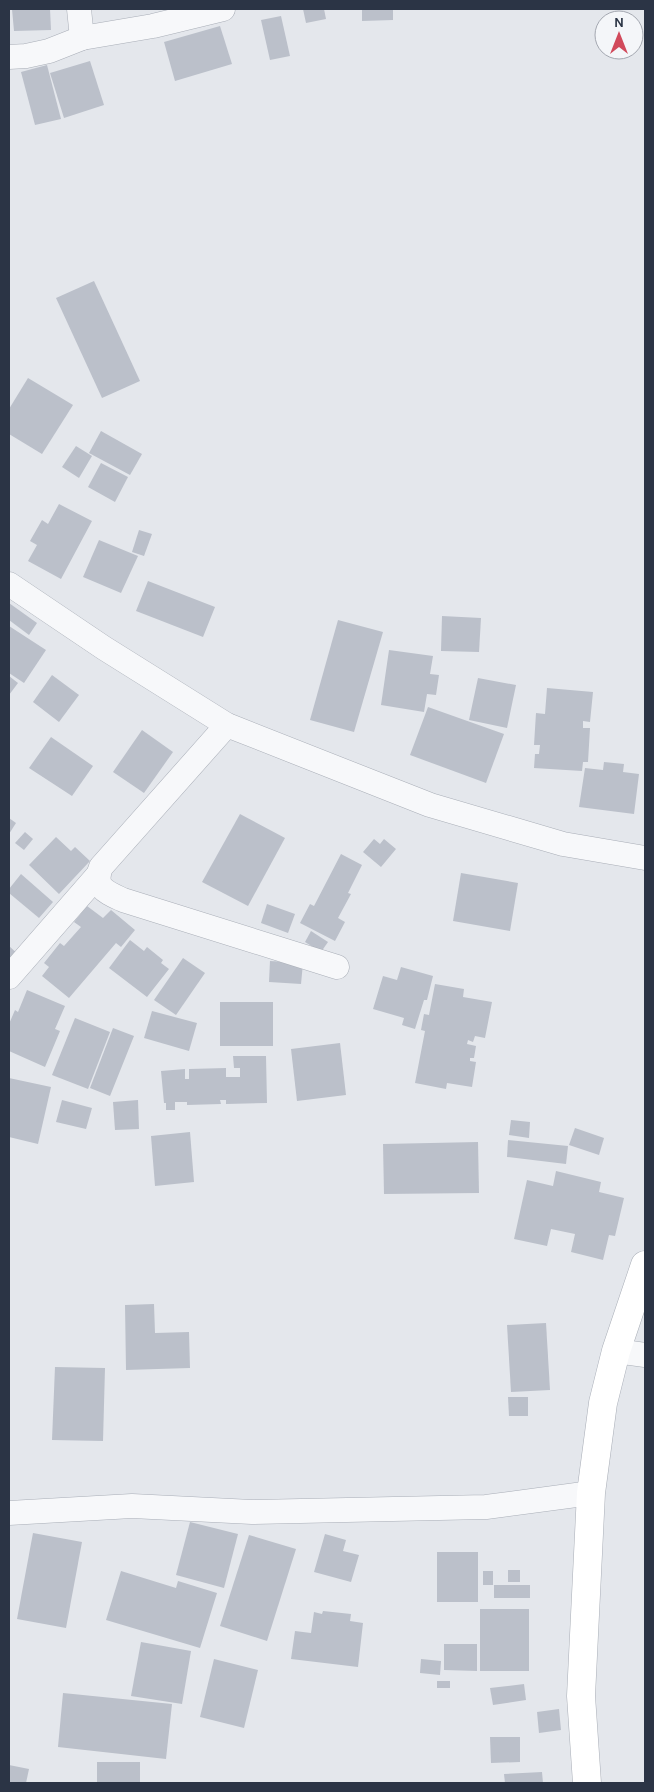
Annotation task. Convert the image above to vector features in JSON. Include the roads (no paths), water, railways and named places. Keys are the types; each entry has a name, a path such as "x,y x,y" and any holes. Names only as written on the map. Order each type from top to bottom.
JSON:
{"street":[{"path":"79,9 82,38"},
{"path":"9,57 26,56 49,51 82,38 153,26 223,9"},
{"path":"9,584 104,648 227,725 430,805 563,844 645,858"},
{"path":"9,977 98,875 101,867 227,725"},
{"path":"98,875 98,882 102,889 123,900 337,967"},
{"path":"587,1783 581,1696 591,1493 604,1403 616,1351 645,1265"},
{"path":"616,1351 645,1355"},
{"path":"9,1513 132,1506 252,1512 486,1507 591,1493"}]}
